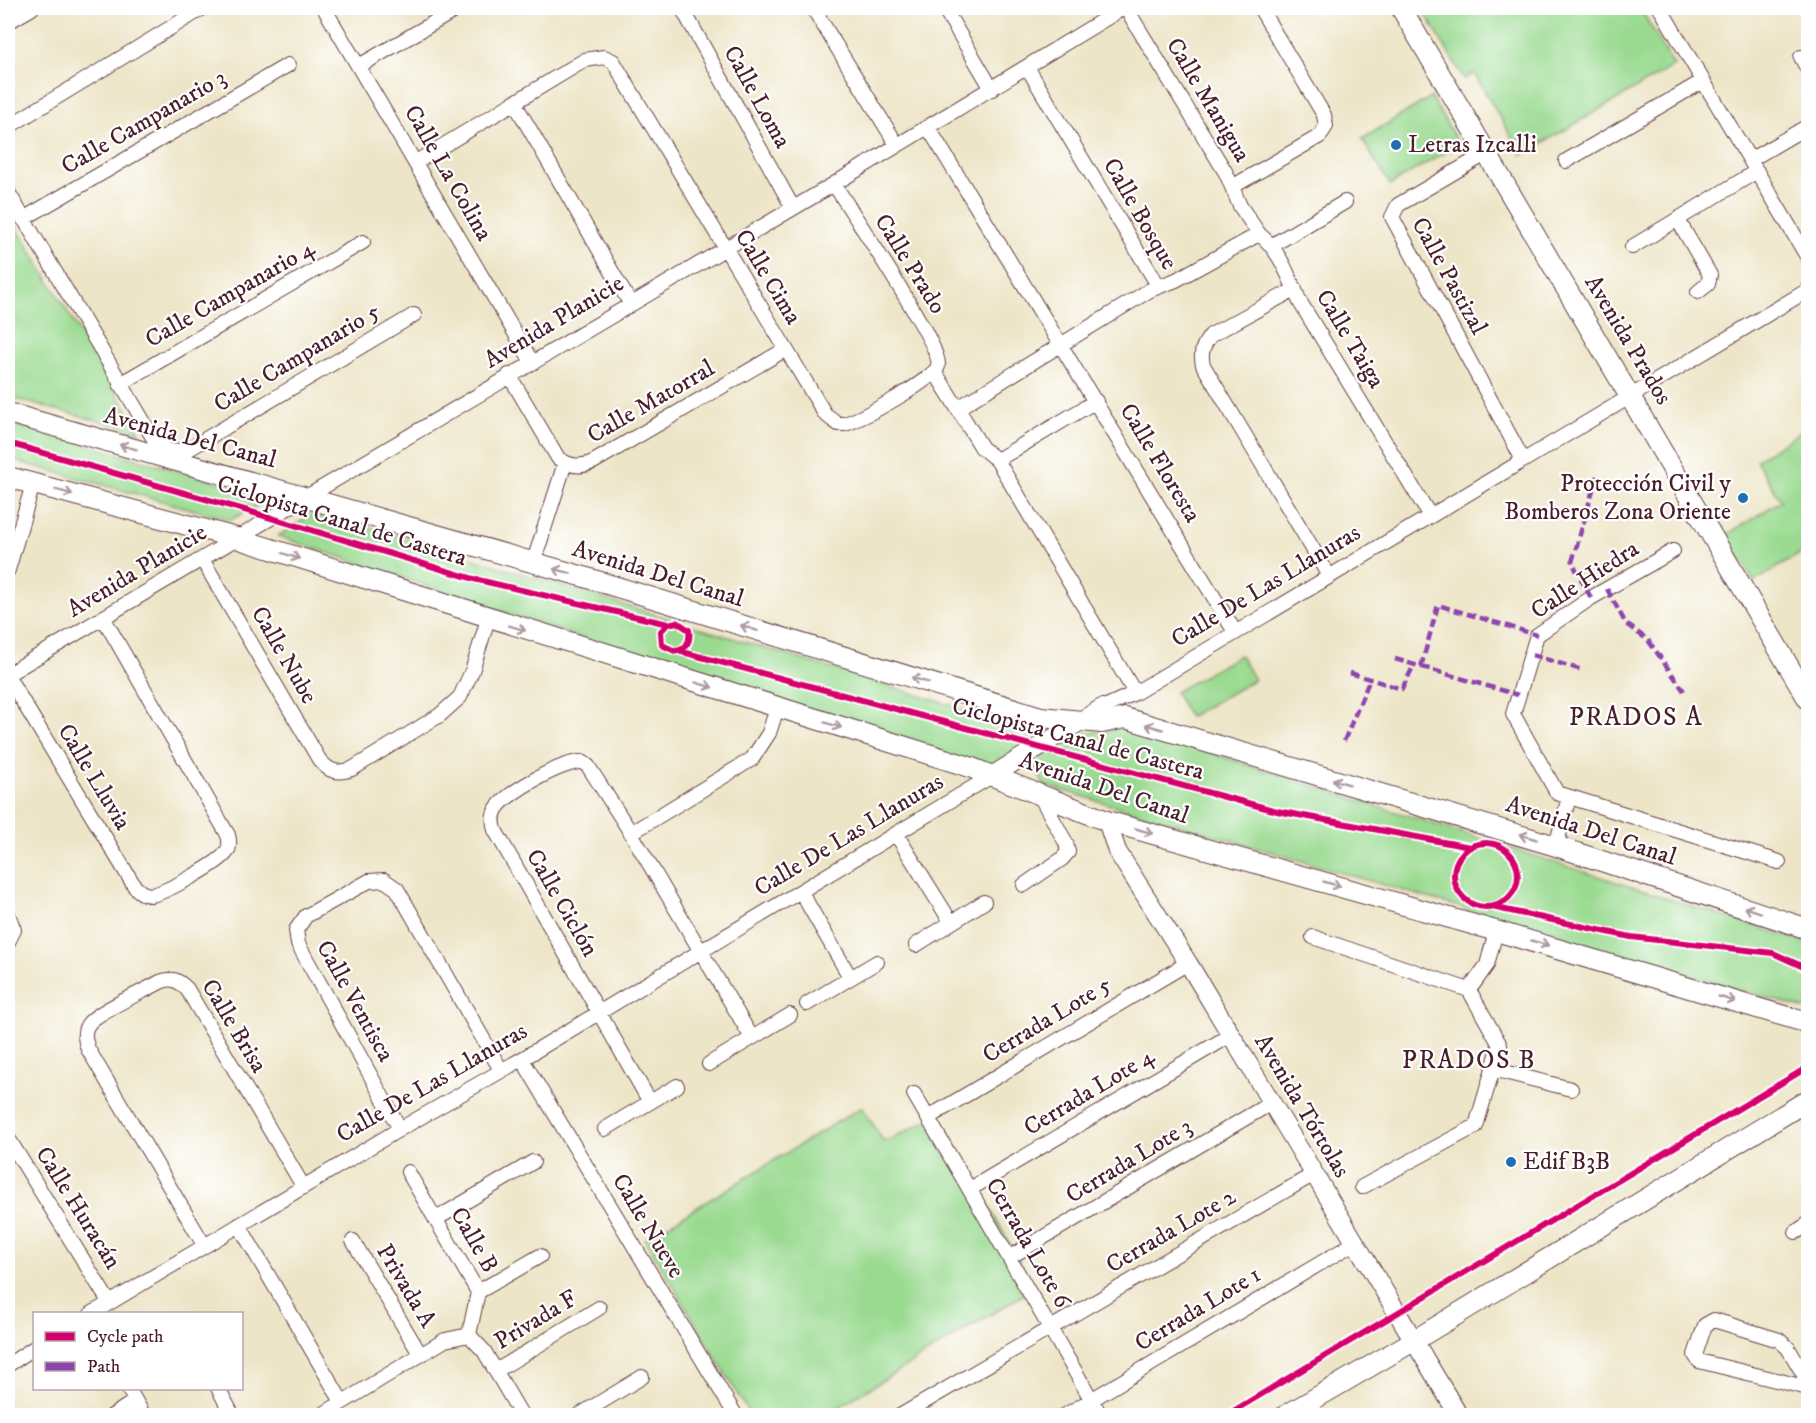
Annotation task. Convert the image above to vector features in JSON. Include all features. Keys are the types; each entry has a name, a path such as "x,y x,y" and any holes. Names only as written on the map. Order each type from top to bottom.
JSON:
{"main road":[{"name":"Avenida Prados","path":"1401,8 1806,689"},
{"name":"Avenida Del Canal","path":"8,413 620,587 1041,717 1078,723 1102,723 1125,718 1556,846 1809,929"},
{"name":"Avenida Del Canal","path":"8,477 236,538 488,619 967,766 990,777 1107,821 1496,931 1809,1023"},
{"path":"1286,1416 1809,1100"}],"street":[{"path":"8,22 32,8"},
{"path":"8,127 203,8"},
{"name":"Calle La Colina","path":"324,8 532,362"},
{"path":"359,66 459,8"},
{"name":"Calle Loma","path":"682,8 794,208"},
{"path":"813,8 897,145"},
{"path":"944,8 992,88"},
{"name":"Avenida Planicie","path":"8,675 630,303 794,208 1125,8"},
{"name":"Calle Manigua","path":"1125,8 1232,187 1320,136 1326,126 1324,115 1260,8"},
{"path":"1660,8 1809,258"},
{"name":"Calle Cima","path":"514,102 585,60 604,57 619,68 724,248 825,414 838,424 854,422 935,372"},
{"path":"1801,57 1809,70"},
{"name":"Calle Campanario 3","path":"23,219 288,64"},
{"name":"Calle Bosque","path":"958,408 1061,343 1159,287 1027,67"},
{"path":"1566,161 1703,81"},
{"path":"416,162 514,102 630,303"},
{"path":"1632,248 1677,220 1809,126"},
{"path":"928,127 1096,401"},
{"name":"Calle Pastizal","path":"1487,153 1398,205 1392,217 1523,460"},
{"name":"Calle Prado","path":"834,184 926,332 938,360 935,372"},
{"path":"1232,187 1240,206 1259,234 1271,246 1295,289"},
{"path":"8,192 120,384"},
{"path":"1271,246 1345,202"},
{"path":"1677,220 1710,275 1708,284 1698,292"},
{"path":"1159,287 1259,234"},
{"name":"Calle Campanario 4","path":"120,384 363,242"},
{"name":"Calle Taiga","path":"1329,576 1209,375 1201,357 1205,342 1211,335 1295,289 1300,302 1430,516"},
{"name":"Calle De Las Llanuras","path":"94,1312 399,1129 522,1059 701,952 1102,708 1135,693 1809,290"},
{"name":"Calle Campanario 5","path":"120,384 155,441 171,452 189,449 414,315"},
{"name":"Calle Matorral","path":"509,375 554,452 565,463 581,466 595,461 786,349"},
{"path":"935,372 982,448 997,460 1135,693"},
{"name":"Calle Floresta","path":"997,460 1096,401 1235,632"},
{"path":"533,564 565,463"},
{"path":"8,570 33,484"},
{"name":"Calle Hiedra","path":"1569,797 1557,793 1514,714 1537,635 1591,598 1673,550"},
{"name":"Calle Nube","path":"202,559 320,761 332,771 342,772 352,769 452,706 466,687 488,619"},
{"name":"Calle Lluvia","path":"8,675 135,887 147,895 162,892 221,858 229,847 228,836 104,619"},
{"path":"752,1038 632,833 752,759 769,733 777,708"},
{"name":"Calle Ciclón","path":"632,833 593,772 582,762 566,763 504,799 494,814 495,830 650,1102"},
{"path":"1024,885 1062,859 1068,852 1066,843 1040,794"},
{"path":"1556,846 1569,797 1779,862"},
{"name":"Avenida Tórtolas","path":"1107,821 1117,851 1188,963 1459,1416"},
{"path":"896,834 951,922"},
{"name":"Calle Ventisca","path":"399,1129 298,944 296,930 306,916 369,880 384,880 390,883 397,890 501,1070"},
{"path":"801,892 850,977"},
{"path":"916,945 984,902"},
{"path":"8,914 14,930 8,942"},
{"path":"1468,990 1487,964 1496,931"},
{"path":"1313,937 1468,990 1500,1045 1476,1126 1362,1187"},
{"path":"807,1004 877,962"},
{"name":"Cerrada Lote 5","path":"929,1117 1188,963"},
{"name":"Calle Brisa","path":"204,1245 88,1049 85,1030 96,1018 167,979 181,982 303,1186"},
{"path":"709,1064 790,1015"},
{"name":"Cerrada Lote 4","path":"970,1189 1231,1035"},
{"name":"Calle Nueve","path":"522,1059 736,1416"},
{"path":"1493,1069 1571,1089"},
{"path":"604,1129 677,1086"},
{"name":"Cerrada Lote 6","path":"914,1094 1101,1416"},
{"name":"Cerrada Lote 3","path":"1010,1257 1271,1102"},
{"name":"Calle Huracán","path":"8,1138 109,1302"},
{"path":"436,1219 533,1161"},
{"name":"Calle B","path":"408,1172 478,1292 469,1335"},
{"name":"Cerrada Lote 2","path":"900,1416 1314,1174"},
{"path":"1796,1232 1809,1224"},
{"path":"239,1225 342,1402"},
{"name":"Privada A","path":"353,1241 420,1354"},
{"name":"Cerrada Lote 1","path":"1064,1416 1356,1242"},
{"path":"478,1292 540,1256"},
{"name":"Privada F","path":"496,1371 599,1308"},
{"path":"1809,1382 1788,1348 1779,1340 1714,1320 1705,1325 1695,1355 1699,1361 1809,1388"},
{"path":"320,1416 445,1340 469,1335 484,1351 522,1416"},
{"path":"8,1363 33,1349"},
{"path":"578,1416 642,1377"},
{"path":"129,1390 144,1416"},
{"path":"219,1390 233,1416"},
{"path":"112,1416 135,1401"}],"green space":[{"path":"1422,8 1640,8 1674,66 1522,155 1474,73 1464,79"},
{"path":"1431,97 1459,144 1390,185 1362,139"},
{"path":"8,213 140,432 8,397"},
{"path":"8,423 273,497 231,520 8,459"},
{"path":"1808,427 1808,549 1754,582 1726,535 1781,501 1756,460"},
{"path":"317,511 1039,732 982,773 278,536"},
{"path":"1240,655 1254,680 1189,717 1175,692"},
{"path":"1129,727 1808,943 1808,1010 1044,785 1032,761 1081,734"},
{"path":"862,1107 884,1142 939,1115 1034,1288 826,1415 750,1415 645,1239"}],"marked path":[{"path":"1591,598 1572,562 1597,476"},
{"path":"1607,589 1626,624 1648,640 1684,691"},
{"path":"1421,667 1438,605 1537,635"},
{"path":"1532,655 1582,670"},
{"path":"1395,659 1518,695"},
{"path":"1350,673 1402,689 1414,665"},
{"path":"1344,741 1370,679"}],"cycle path":[{"name":"Ciclopista Canal de Castera","path":"8,443 248,511 474,579 668,624 677,622 689,630 688,641 682,649 675,651 662,645 661,631 668,624"},
{"name":"Ciclopista Canal de Castera","path":"679,651 1277,811 1470,847"},
{"path":"1480,843 1492,843 1509,852 1516,863 1518,875 1516,887 1509,898 1492,907 1480,907 1468,902 1459,893 1454,881 1454,869 1459,857 1468,848 1480,843"},
{"path":"1492,907 1631,937 1773,953 1808,969"},
{"path":"1225,1416 1808,1067"}],"place":[{"name":"Letras Izcalli","path":"1396,145"},
{"name":"Protección Civil y Bomberos Zona Oriente","path":"1743,498"},
{"name":"Edif B3B","path":"1511,1162"}],"district":[{"name":"PRADOS A","path":"1636,717"},
{"name":"PRADOS B","path":"1469,1060"}]}
